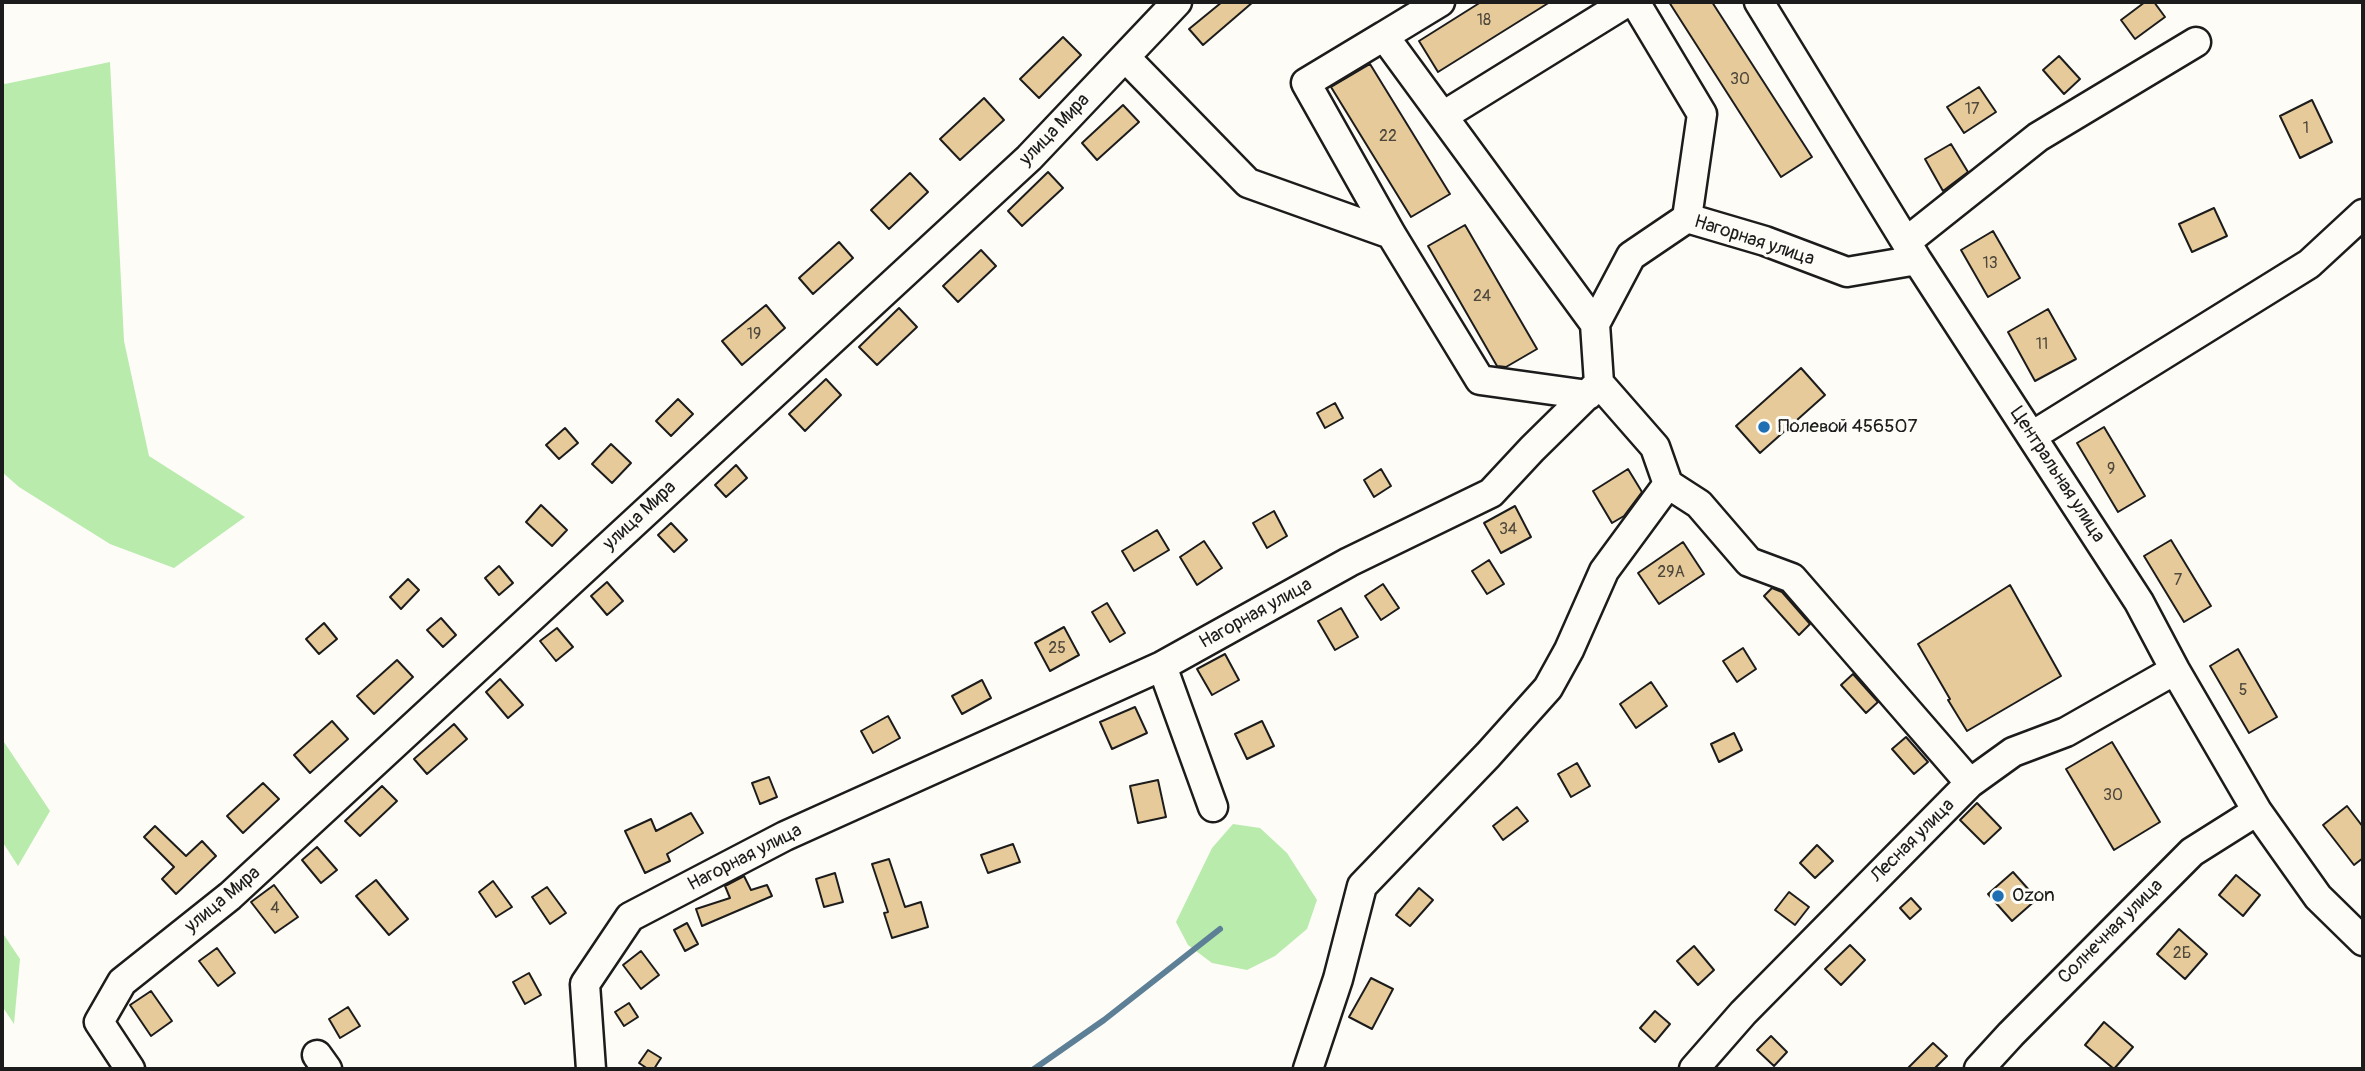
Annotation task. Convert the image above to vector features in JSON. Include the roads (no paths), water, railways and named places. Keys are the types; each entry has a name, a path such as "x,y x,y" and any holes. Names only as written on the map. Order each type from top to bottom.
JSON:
{"street":[{"name":"улица Мира","path":"130,1069 99,1022 122,982 230,896 1028,158 1177,2"},
{"path":"1440,2 1306,83 1391,234 1480,380 1593,389 1655,447 1668,484 1699,504 1749,562 1792,578 1970,783"},
{"name":"Центральная улица","path":"1759,2 1911,251 2139,602 2257,811 2318,897 2363,941"},
{"path":"1443,116 1621,4 1702,114 1687,218"},
{"path":"1384,36 1595,324 1593,389"},
{"path":"1911,251 2038,137 2196,42"},
{"path":"1125,57 1248,183 1391,234"},
{"path":"2032,436 2309,264 2363,214"},
{"name":"Нагорная улица","path":"1595,324 1631,256 1687,218 1765,241 1847,272 1911,251"},
{"name":"Нагорная улица","path":"591,1069 585,984 630,917 785,836 1162,666 1349,562 1491,492 1593,389"},
{"path":"1308,1069 1338,979 1362,886 1488,755 1548,688 1569,650 1604,571 1668,484"},
{"path":"1162,666 1213,807"},
{"name":"Лесная улица","path":"1694,1069 1744,1013 1970,783 2013,752 2066,732 2175,670"},
{"name":"Солнечная улица","path":"1979,1069 2192,852 2257,811"}],"waterway":[{"path":"1034,1069 1104,1020 1220,929"}],"place":[{"name":"Полевой 456507","path":"1764,427"},
{"name":"Ozon","path":"1998,896"}]}
